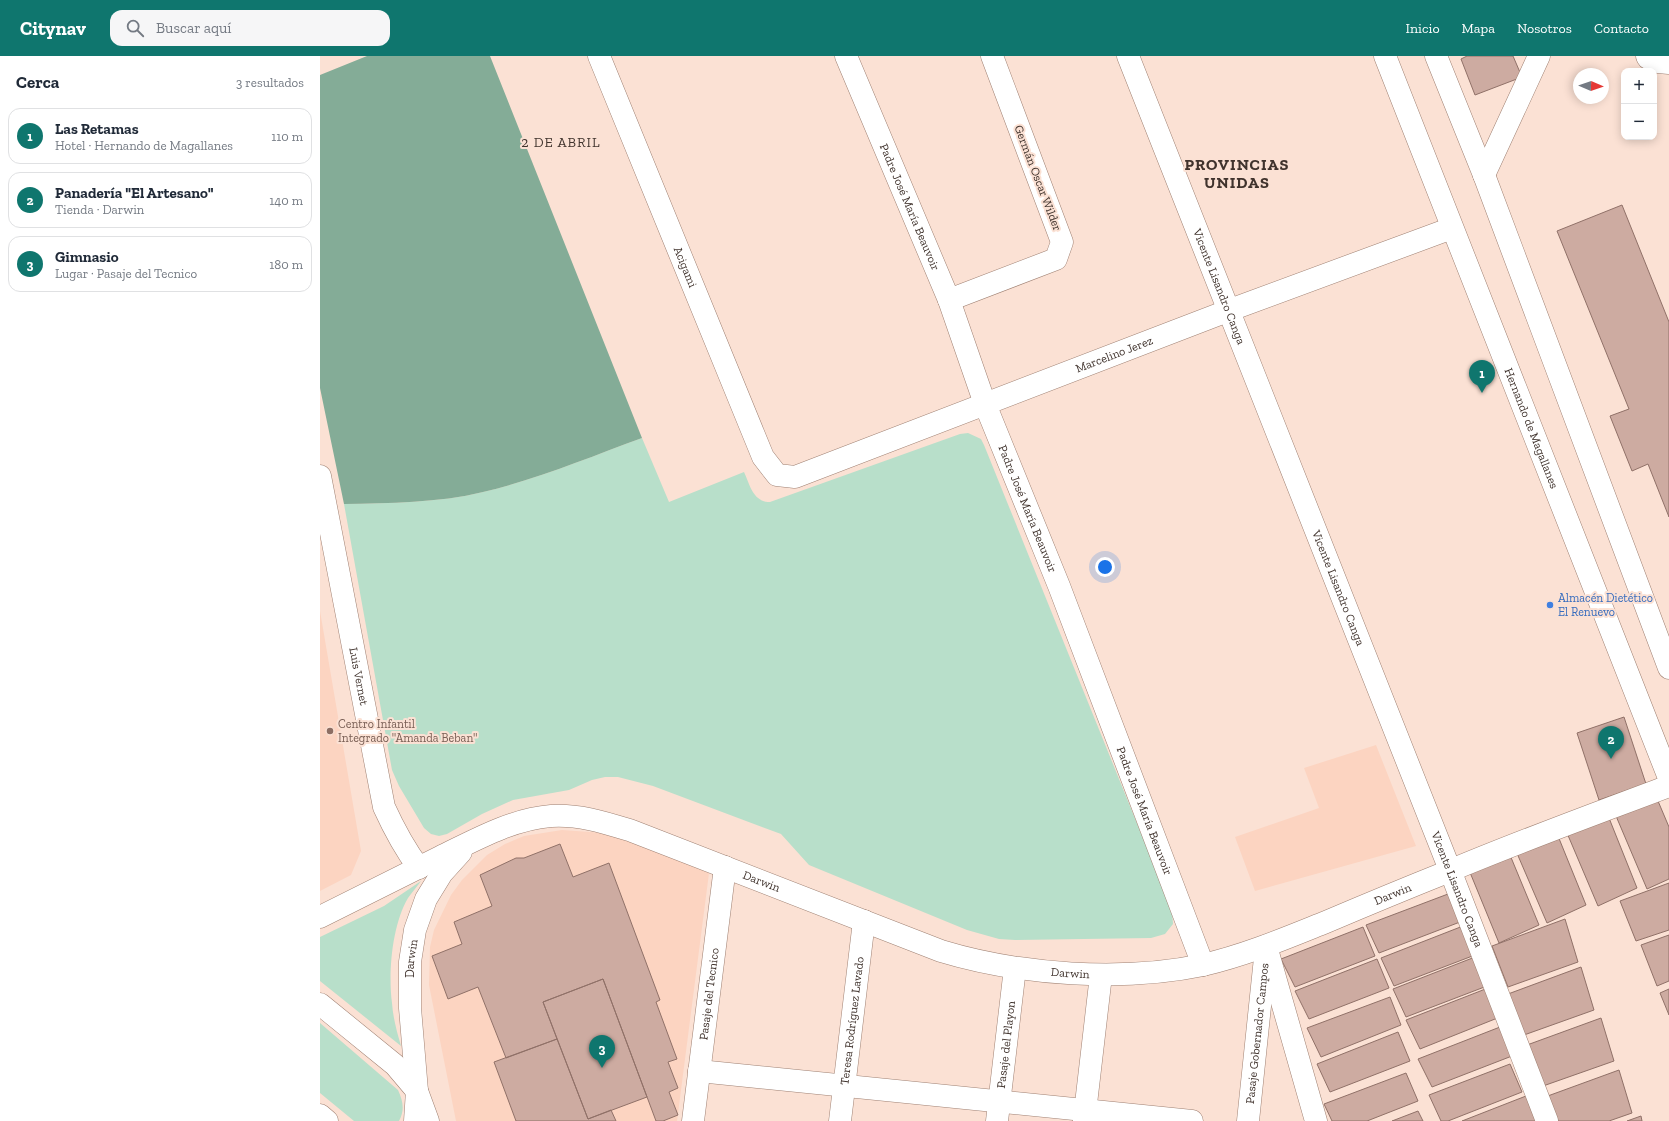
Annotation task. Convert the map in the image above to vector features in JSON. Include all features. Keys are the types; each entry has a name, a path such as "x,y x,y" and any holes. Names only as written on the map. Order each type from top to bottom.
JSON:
{"street":[{"name":"Acigami","path":"598,56 763,457 777,474"},
{"name":"Padre José María Beauvoir","path":"846,56 949,300 985,404 1062,593 1203,965"},
{"name":"Germán Oscar Wilder","path":"949,300 1056,259 1062,242 992,56"},
{"name":"Vicente Lisandro Canga","path":"1128,56 1230,310 1450,870 1546,1121"},
{"name":"Hernando de Magallanes","path":"1385,56 1669,778"},
{"path":"1436,56 1484,175 1669,668"},
{"path":"1484,175 1539,56"},
{"path":"1647,56 1648,58 1658,62 1669,63"},
{"name":"Marcelino Jerez","path":"777,474 796,477 1230,310 1452,228"},
{"name":"Luis Vernet","path":"320,476 384,807 394,830 419,868"},
{"name":"Darwin","path":"320,917 469,843 523,822 551,816 571,816 595,820 632,831 864,921 973,960 1015,968 1100,975 1162,971 1203,965 1266,946 1450,870 1669,786"},
{"name":"Darwin","path":"417,1091 410,1008 410,962 415,930 426,899 442,873 469,843"},
{"name":"Pasaje del Tecnico","path":"693,1121 725,867"},
{"name":"Teresa Rodríguez Lavado","path":"840,1121 864,921"},
{"path":"1266,946 1316,1121"},
{"name":"Pasaje Gobernador Campos","path":"1248,1121 1266,946"},
{"name":"Pasaje del Playon","path":"998,1111 1015,968"},
{"path":"1084,1116 1100,975"},
{"path":"320,1004 390,1061 417,1091 428,1121"},
{"path":"699,1071 844,1086 998,1111 1192,1121"},
{"path":"415,1121 417,1091"},
{"path":"320,1116 327,1121"}],"shaded area":[{"name":"Centro Infantil Integrado \"Amanda Beban\"","path":"320,611 361,851 351,875 320,891"},
{"path":"1376,745 1416,846 1255,891 1235,837 1319,808 1304,768"},
{"path":"562,830 604,833 641,844 709,873 677,1121 456,1121 429,985 430,947 434,930 451,895 462,880 487,855 505,844 524,836"}],"green space":[{"path":"367,56 490,56 642,438 544,474 503,487 466,496 396,503 344,504 320,388 320,75"},
{"path":"968,433 981,439 984,445 1172,910 1173,924 1165,934 1151,938 1015,940 999,939 967,930 809,865 781,834 653,786 618,777 605,777 592,780 569,790 513,800 482,814 447,834 439,836 431,834 424,828 399,786 392,770 344,504 396,503 466,496 503,487 544,474 642,438 669,502 744,472 750,487 756,496 764,501 770,502 960,434"},
{"path":"421,881 408,898 403,909 398,922 392,949 391,991 394,1020 401,1046 320,981 320,937 384,906"},
{"path":"320,1023 398,1090 403,1106 399,1121 354,1121 320,1093"}],"building":[{"path":"1467,56 1513,56 1522,77 1475,95 1461,59"},
{"path":"1622,205 1669,322 1669,517 1648,464 1632,471 1610,416 1629,409 1557,231"},
{"path":"1624,717 1646,784 1599,800 1577,733"},
{"path":"1658,801 1669,827 1669,879 1647,889 1616,816"},
{"path":"1609,818 1637,888 1598,906 1567,833"},
{"path":"1558,836 1586,905 1547,923 1516,851"},
{"path":"560,844 573,877 609,863 660,1000 656,1002 677,1059 668,1062 678,1088 669,1092 678,1115 663,1121 656,1121 603,979 543,1002 557,1039 506,1058 478,987 448,999 432,956 462,944 454,922 492,906 480,875 516,858 524,858"},
{"path":"1510,855 1539,925 1499,943 1469,870"},
{"path":"1669,883 1669,930 1636,941 1620,901"},
{"path":"1448,894 1460,922 1379,953 1366,925"},
{"path":"1565,919 1578,962 1508,987 1492,946"},
{"path":"1463,926 1475,955 1394,986 1381,958"},
{"path":"1363,927 1375,956 1295,987 1281,959"},
{"path":"1669,935 1669,981 1657,986 1641,945"},
{"path":"1475,957 1487,986 1406,1017 1393,989"},
{"path":"1377,959 1389,988 1309,1019 1295,991"},
{"path":"1581,967 1594,1010 1524,1035 1508,994"},
{"path":"603,979 647,1097 588,1119 543,1002"},
{"path":"1488,988 1500,1017 1420,1049 1406,1020"},
{"path":"1669,989 1669,1015 1660,993"},
{"path":"1390,997 1401,1025 1321,1057 1307,1028"},
{"path":"1601,1018 1614,1061 1543,1086 1527,1045"},
{"path":"1500,1027 1512,1056 1432,1087 1418,1059"},
{"path":"1398,1032 1410,1061 1330,1092 1317,1064"},
{"path":"557,1039 588,1119 611,1110 616,1121 516,1121 494,1062"},
{"path":"1510,1064 1522,1092 1448,1121 1441,1121 1429,1095"},
{"path":"1619,1070 1632,1113 1609,1121 1554,1121 1545,1097"},
{"path":"1406,1073 1418,1101 1367,1121 1332,1121 1324,1104"},
{"path":"1526,1096 1536,1121 1462,1121"},
{"path":"1418,1111 1423,1121 1392,1121"},
{"path":"1641,1116 1642,1121 1627,1121"}],"place":[{"name":"Las Retamas","path":"1482,393"},
{"name":"Almacén Dietético El Renuevo","path":"1550,605"},
{"name":"Centro Infantil Integrado \"Amanda Beban\"","path":"330,731"},
{"name":"Panadería \"El Artesano\"","path":"1611,759"},
{"name":"Gimnasio","path":"602,1068"}],"district":[{"name":"2 DE ABRIL","path":"561,142"},
{"name":"PROVINCIAS UNIDAS","path":"1237,173"}]}
